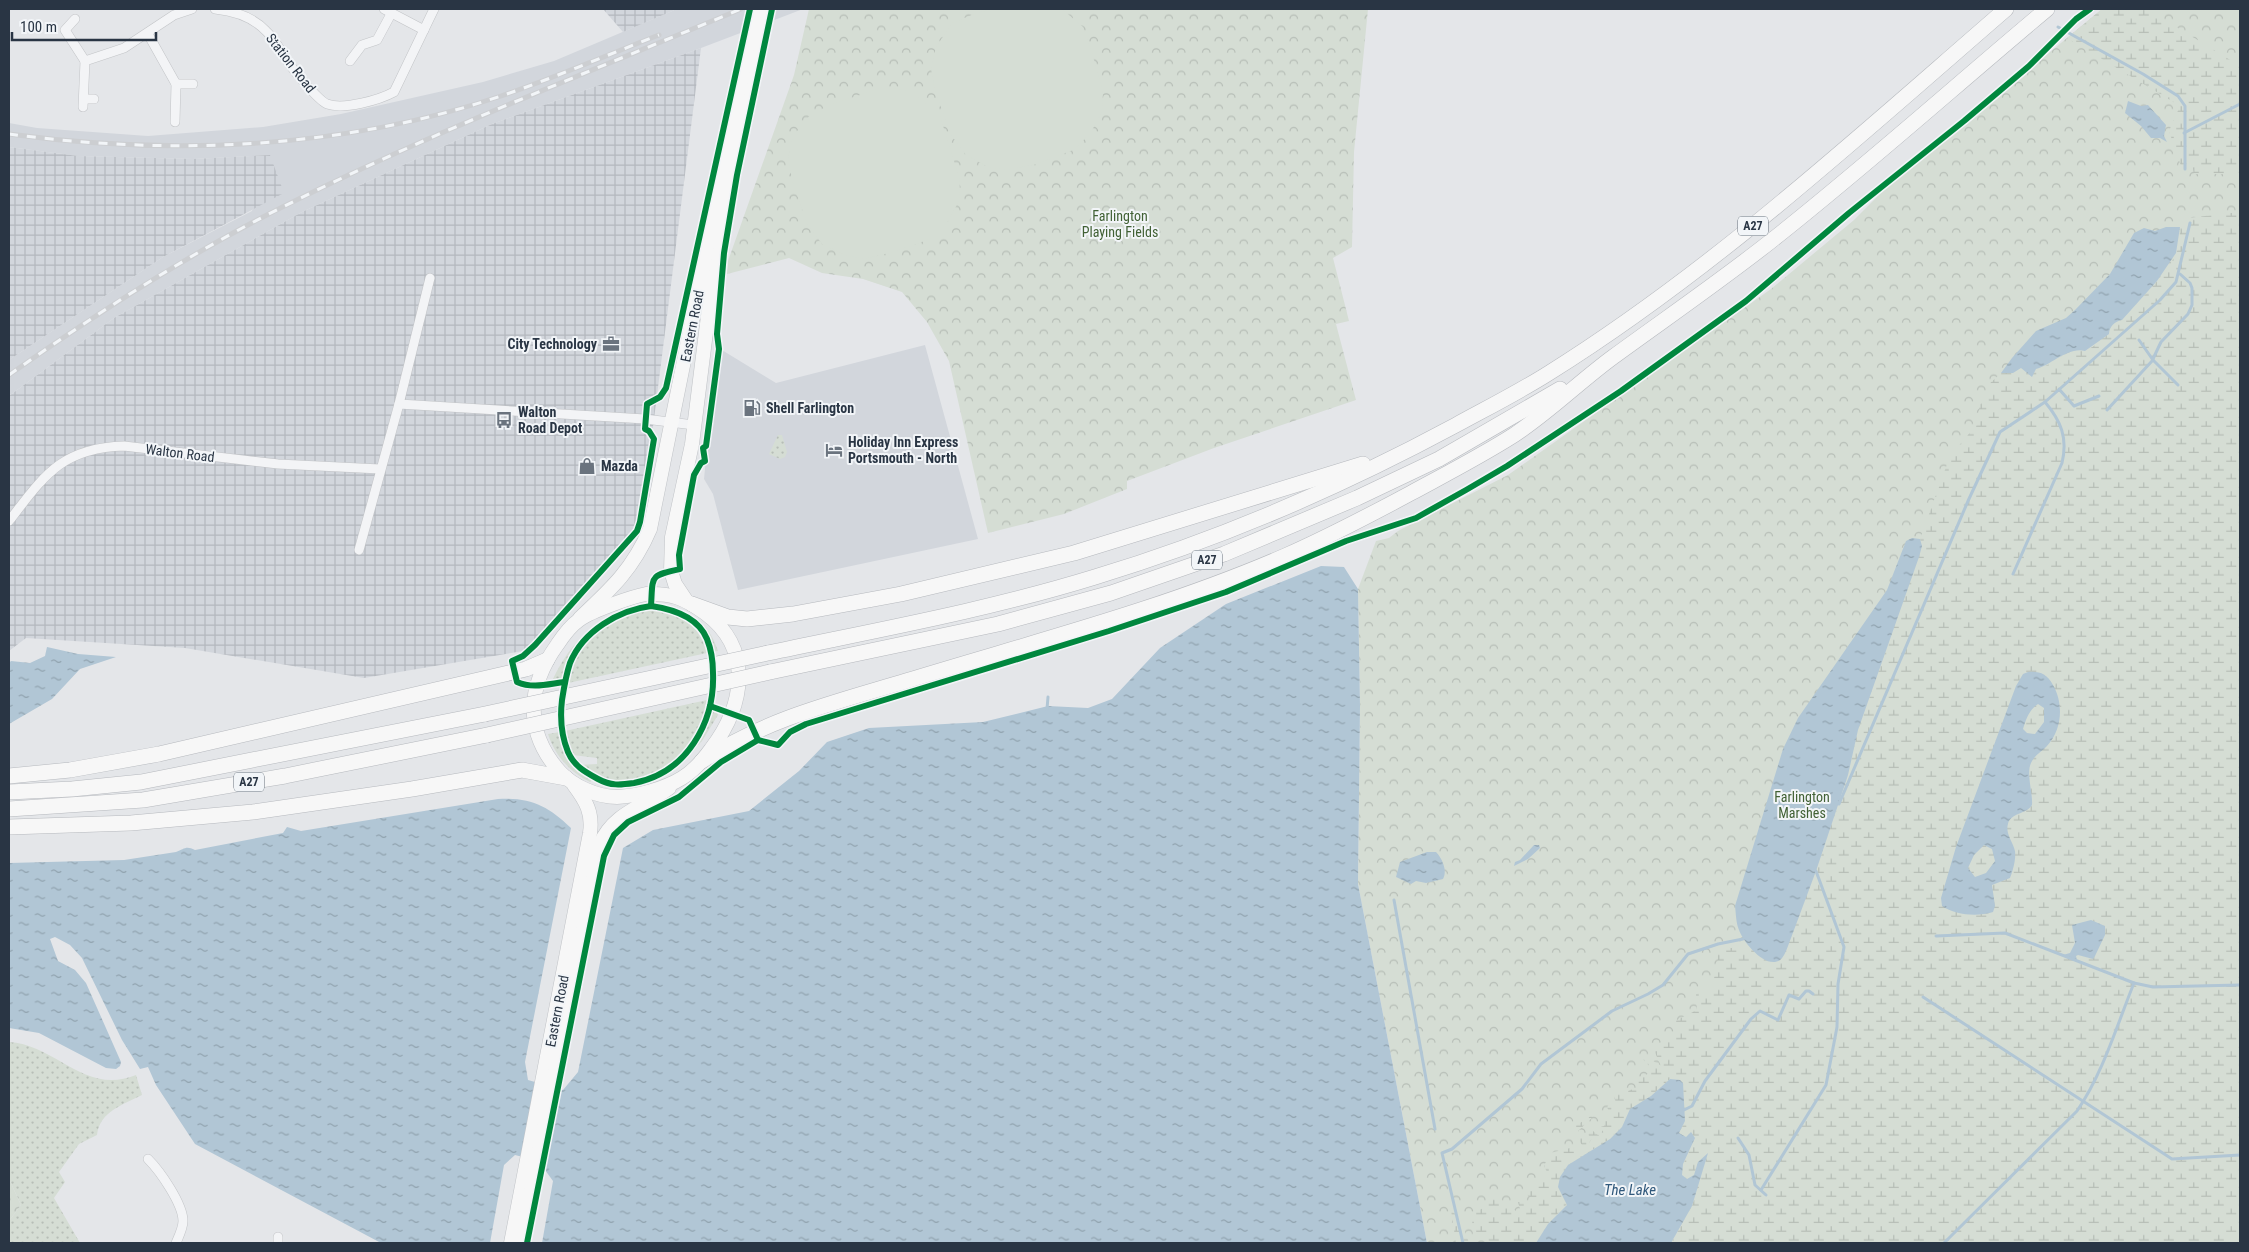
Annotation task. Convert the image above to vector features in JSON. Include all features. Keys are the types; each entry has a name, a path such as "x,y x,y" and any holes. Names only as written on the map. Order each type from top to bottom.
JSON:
{"highway":[{"name":"A27","path":"9,792 72,789 141,782 485,714 1007,602 1172,552 1311,498 1409,450 1549,373 1671,289 1763,219 2006,9"},
{"name":"A27","path":"9,809 143,800 285,776 487,735 998,624 1110,593 1224,554 1357,498 1439,459 1610,359 1694,300 1773,240 2046,9"},
{"path":"702,761 755,731 816,706 1126,615 1285,556 1387,506 1516,433 1610,359"},
{"path":"689,601 728,617 747,619 793,614 901,594 1074,554 1409,450"},
{"path":"9,776 70,770 159,754 526,669 547,660"},
{"path":"9,827 130,823 253,812 412,789 511,771 530,770 569,780"}],"main road":[{"name":"Eastern Road","path":"521,1243 526,1192 558,1028 591,825 589,808 569,780 542,748 534,721 534,700 540,672 547,660 569,629 628,572 642,548 650,529 760,10"},
{"name":"Eastern Road","path":"558,1028 603,838 621,816 632,808 654,800 702,761 720,738 728,722 738,692 740,672 736,654 730,641 712,618 689,601 672,577 670,552 694,425 708,301 760,10"},
{"path":"580,618 636,596 664,594 689,601"},
{"path":"569,780 595,792 618,796 638,794 682,778"},
{"name":"Eastern Road","path":"510,1243 526,1192"}],"street":[{"path":"85,61 124,48 148,34 174,15 192,9"},
{"name":"Station Road","path":"215,9 250,18 266,31 278,45 286,61 326,104 340,106 383,98 394,92 434,9"},
{"path":"350,61 362,45 377,40 387,11 424,30"},
{"path":"75,19 65,30 85,61 83,103 94,99"},
{"path":"148,34 176,84 175,122"},
{"path":"176,84 193,84"},
{"path":"359,550 399,404 430,278"},
{"path":"399,404 673,422 694,425"},
{"name":"Walton Road","path":"9,521 40,482 58,466 70,458 100,447 124,446 278,464 380,469"},
{"path":"148,1159 162,1175 182,1215 183,1222 176,1243"}],"shaded area":[{"path":"603,9 677,9 623,32"},
{"path":"677,9 803,9 492,124 302,212 114,318 9,396 9,360 163,257 252,211 270,155 193,159 78,156 9,147 9,123 37,128 148,136 263,127 341,114 483,82 554,61"},
{"path":"701,48 653,427 637,525 529,650 364,678 185,648 26,638 9,651 9,396 114,318 302,212 492,124"},
{"path":"9,147 78,156 193,159 270,155 284,193 163,257 9,360"},
{"path":"925,345 978,539 738,590 713,494 704,479 717,347 776,383"}],"green space":[{"name":"Farlington Playing Fields","path":"809,9 1368,9 1354,152 1352,247 1333,258 1349,321 1336,324 1356,400 1214,448 1127,481 1127,489 1064,514 988,533 949,361 927,322 902,292 863,279 822,273 789,258 727,274 728,261 794,75"},
{"path":"992,9 1062,9 1083,27 1103,91 1102,112 1090,134 1073,150 1037,164 1007,170 988,167 966,155 951,135 935,91 931,69 936,47 952,23"},
{"name":"Farlington Marshes","path":"2102,9 2240,9 2240,1243 1427,1243 1358,884 1360,706 1358,589 1376,541 1389,538 1398,531 1508,475 1771,289 1854,220 1884,190"},
{"path":"2102,9 2147,9 2240,66 2240,174 2194,174 2193,169 2182,169 2169,131 2180,106 2067,38"},
{"path":"884,87 911,91 940,116 960,180 959,201 947,223 930,239 893,252 864,259 845,255 822,244 807,224 792,180 788,157 793,136 810,115 830,105"},
{"path":"2240,212 2240,1243 1671,1243 1692,1206 1708,1154 1698,1162 1694,1175 1687,1180 1681,1175 1687,1152 1695,1138 1686,1137 1679,1133 1685,1121 1683,1083 1670,1079 1651,1096 1631,1109 1622,1127 1610,1139 1568,1165 1563,1198 1567,1204 1548,1224 1536,1243 1480,1243 1496,1242 1473,1238 1472,1214 1483,1208 1481,1203 1488,1205 1489,1199 1500,1199 1516,1211 1520,1209 1518,1202 1528,1203 1530,1198 1524,1191 1529,1182 1542,1181 1548,1174 1544,1166 1550,1153 1582,1145 1572,1129 1571,1119 1575,1128 1577,1123 1591,1116 1593,1117 1578,1131 1589,1143 1593,1137 1589,1137 1588,1134 1593,1131 1598,1135 1604,1133 1600,1127 1604,1126 1604,1120 1611,1116 1607,1107 1610,1104 1613,1109 1617,1107 1613,1092 1627,1094 1629,1090 1637,1089 1635,1083 1653,1070 1640,1056 1641,1053 1661,1066 1653,1048 1678,1030 1673,1022 1697,1010 1696,994 1712,989 1718,958 1715,948 1751,948 1760,958 1816,871 1848,775 1858,730 1922,546 1920,539 1950,456 1980,421 1979,405 1991,395 1987,386 2001,373 2014,372 2021,367 2042,367 2069,352 2085,351 2094,346 2117,321 2122,319 2165,272 2179,245 2179,219"},
{"path":"778,435 782,435 787,452 785,457 780,459 769,454"},
{"path":"656,603 678,609 695,618 709,631 718,651 712,652 704,632 692,619 667,607 656,605"},
{"path":"648,610 678,616 693,626 699,634 707,653 568,683 570,669 576,656 595,634 621,618"},
{"path":"605,618 573,652 562,680 552,681 562,662 580,638"},
{"path":"707,700 702,724 690,746 666,767 637,780 621,782 606,780 592,775 579,765 597,764 597,758 573,755 567,744 565,731"},
{"path":"712,709 717,711 718,715 702,741 686,758 705,732"},
{"path":"560,732 570,760 585,776 592,780 590,782 570,768 559,756 548,734"},
{"path":"9,1042 26,1045 42,1051 71,1068 101,1079 118,1080 136,1075 142,1095 108,1114 99,1127 97,1135 79,1144 59,1172 65,1182 54,1198 80,1243 9,1243 9,1221 21,1205 9,1179"},
{"path":"9,1179 21,1205 9,1221"},
{"path":"1451,1211 1460,1217 1469,1243 1456,1243"}],"water":[{"path":"2128,101 2141,106 2148,105 2166,125 2164,136 2167,142 2160,138 2151,138 2141,126 2125,113"},
{"path":"2166,227 2180,227 2176,253 2157,281 2122,320 2113,325 2109,334 2085,351 2079,350 2066,353 2036,369 2032,377 2021,368 2013,373 2001,373 2036,331 2066,318 2110,274 2134,233 2144,228 2155,231"},
{"path":"1912,538 1920,539 1922,546 1919,557 1858,730 1848,775 1816,871 1785,954 1780,960 1768,961 1756,953 1741,935 1737,924 1735,906 1783,749 1798,718 1887,590 1906,541"},
{"path":"1321,566 1344,567 1358,589 1360,706 1358,884 1427,1243 542,1243 553,1181 545,1170 546,1163 515,1155 504,1165 490,1243 381,1243 195,1144 156,1085 148,1067 140,1069 122,1040 82,958 70,945 55,937 50,939 58,961 75,970 86,983 121,1062 120,1066 116,1069 106,1068 39,1033 9,1028 9,863 124,860 176,852 187,848 195,850 283,833 287,827 301,831 498,799 530,801 555,814 571,828 525,1062 528,1080 563,1090 578,1072 623,848 653,830 749,811 799,771 827,742 869,728 983,722 1048,706 1088,708 1112,699 1160,648 1226,604"},
{"path":"47,647 78,654 116,657 80,669 52,699 9,724 9,663 11,661 30,663 45,656"},
{"path":"2028,672 2040,673 2051,681 2059,700 2060,717 2058,725 2052,740 2031,763 2029,773 2032,805 2009,820 2008,834 2015,851 2015,861 2010,878 1992,885 1995,906 1993,912 1973,915 1960,913 1942,906 1941,898 1956,847 2016,686 2023,674","holes":["2038,704 2044,708 2044,722 2035,734 2027,733 2023,729 2025,722 2030,712","1984,845 1992,849 1995,861 1986,873 1975,877 1968,868 1974,855"]},
{"path":"1534,845 1539,845 1540,848 1528,859 1514,866 1515,862 1520,860"},
{"path":"1427,852 1436,852 1440,858 1445,869 1443,879 1426,883 1416,881 1411,884 1396,877 1400,862"},
{"path":"2091,920 2105,926 2105,935 2093,959 2078,955 2076,956 2077,960 2063,955 2070,953 2075,943 2072,925"},
{"name":"The Lake","path":"1670,1079 1680,1080 1683,1083 1685,1121 1679,1133 1686,1137 1691,1132 1695,1138 1683,1164 1682,1175 1687,1179 1694,1175 1698,1162 1708,1153 1692,1206 1671,1243 1536,1243 1548,1224 1567,1205 1558,1187 1560,1177 1568,1165 1610,1139 1622,1127 1630,1109 1651,1096"}],"waterway":[{"path":"2058,27 2143,74 2178,96 2185,106 2185,169"},
{"path":"2184,133 2240,104"},
{"path":"1839,804 1968,501 2000,432 2045,402 2160,300 2176,282 2190,223"},
{"path":"2107,410 2152,361 2161,342 2188,314 2192,305 2192,288 2190,283 2180,274"},
{"path":"2139,340 2153,360 2178,385"},
{"path":"2059,389 2074,406 2099,396"},
{"path":"2013,574 2062,463 2064,454 2062,430 2045,402"},
{"path":"1047,709 1048,697"},
{"path":"1761,1190 1826,1085 1837,1027 1838,984 1844,947 1816,871"},
{"path":"1394,900 1435,1129"},
{"path":"1936,936 2005,933 2134,983 2153,987 2240,985"},
{"path":"1463,1243 1442,1153 1452,1149 1522,1089 1541,1064 1612,1011 1663,985 1688,954 1718,944 1743,939"},
{"path":"1944,1243 2077,1111 2102,1065 2134,983"},
{"path":"1684,1110 1692,1106 1705,1081 1751,1019 1760,1011 1778,1020 1789,995 1799,999 1806,991 1813,994"},
{"path":"1923,997 2172,1159 2240,1155"},
{"path":"1738,1138 1749,1155 1755,1185 1766,1195"}],"railway":[{"path":"9,375 132,292 261,218 439,134 741,9"},
{"path":"9,134 70,141 195,146 319,137 381,127 441,114 501,96 659,35"}],"cycle path":[{"path":"565,682 535,686 517,682 512,661 523,656 535,645 637,531 654,439 649,431 645,429 647,404 660,397 666,388 750,9"},
{"path":"651,606 652,588 655,578 663,573 680,569 679,555 694,475 701,463 705,461 703,448 706,446 719,349 717,334 724,253 737,175 772,9"},
{"path":"527,1243 604,856 614,835 628,822 679,797 721,762 758,740 778,745 790,732 806,724 1109,631 1226,592 1346,541 1416,518 1507,466 1621,391 1746,301 1849,213 2029,66 2076,19 2090,9"},
{"path":"651,606 684,615 703,631 710,647 713,664 709,709 703,727 694,743 683,757 669,768 653,777 634,783 611,784 584,771 573,761 568,752 562,733 561,719 566,677 576,652 593,632 615,617 639,608 651,606"},
{"path":"710,706 749,720 758,740"}],"place":[{"name":"City Technology","path":"611,344"},
{"name":"Shell Farlington","path":"752,408"},
{"name":"Walton Road Depot","path":"504,420"},
{"name":"Holiday Inn Express Portsmouth - North","path":"834,450"},
{"name":"Mazda","path":"587,466"}]}
